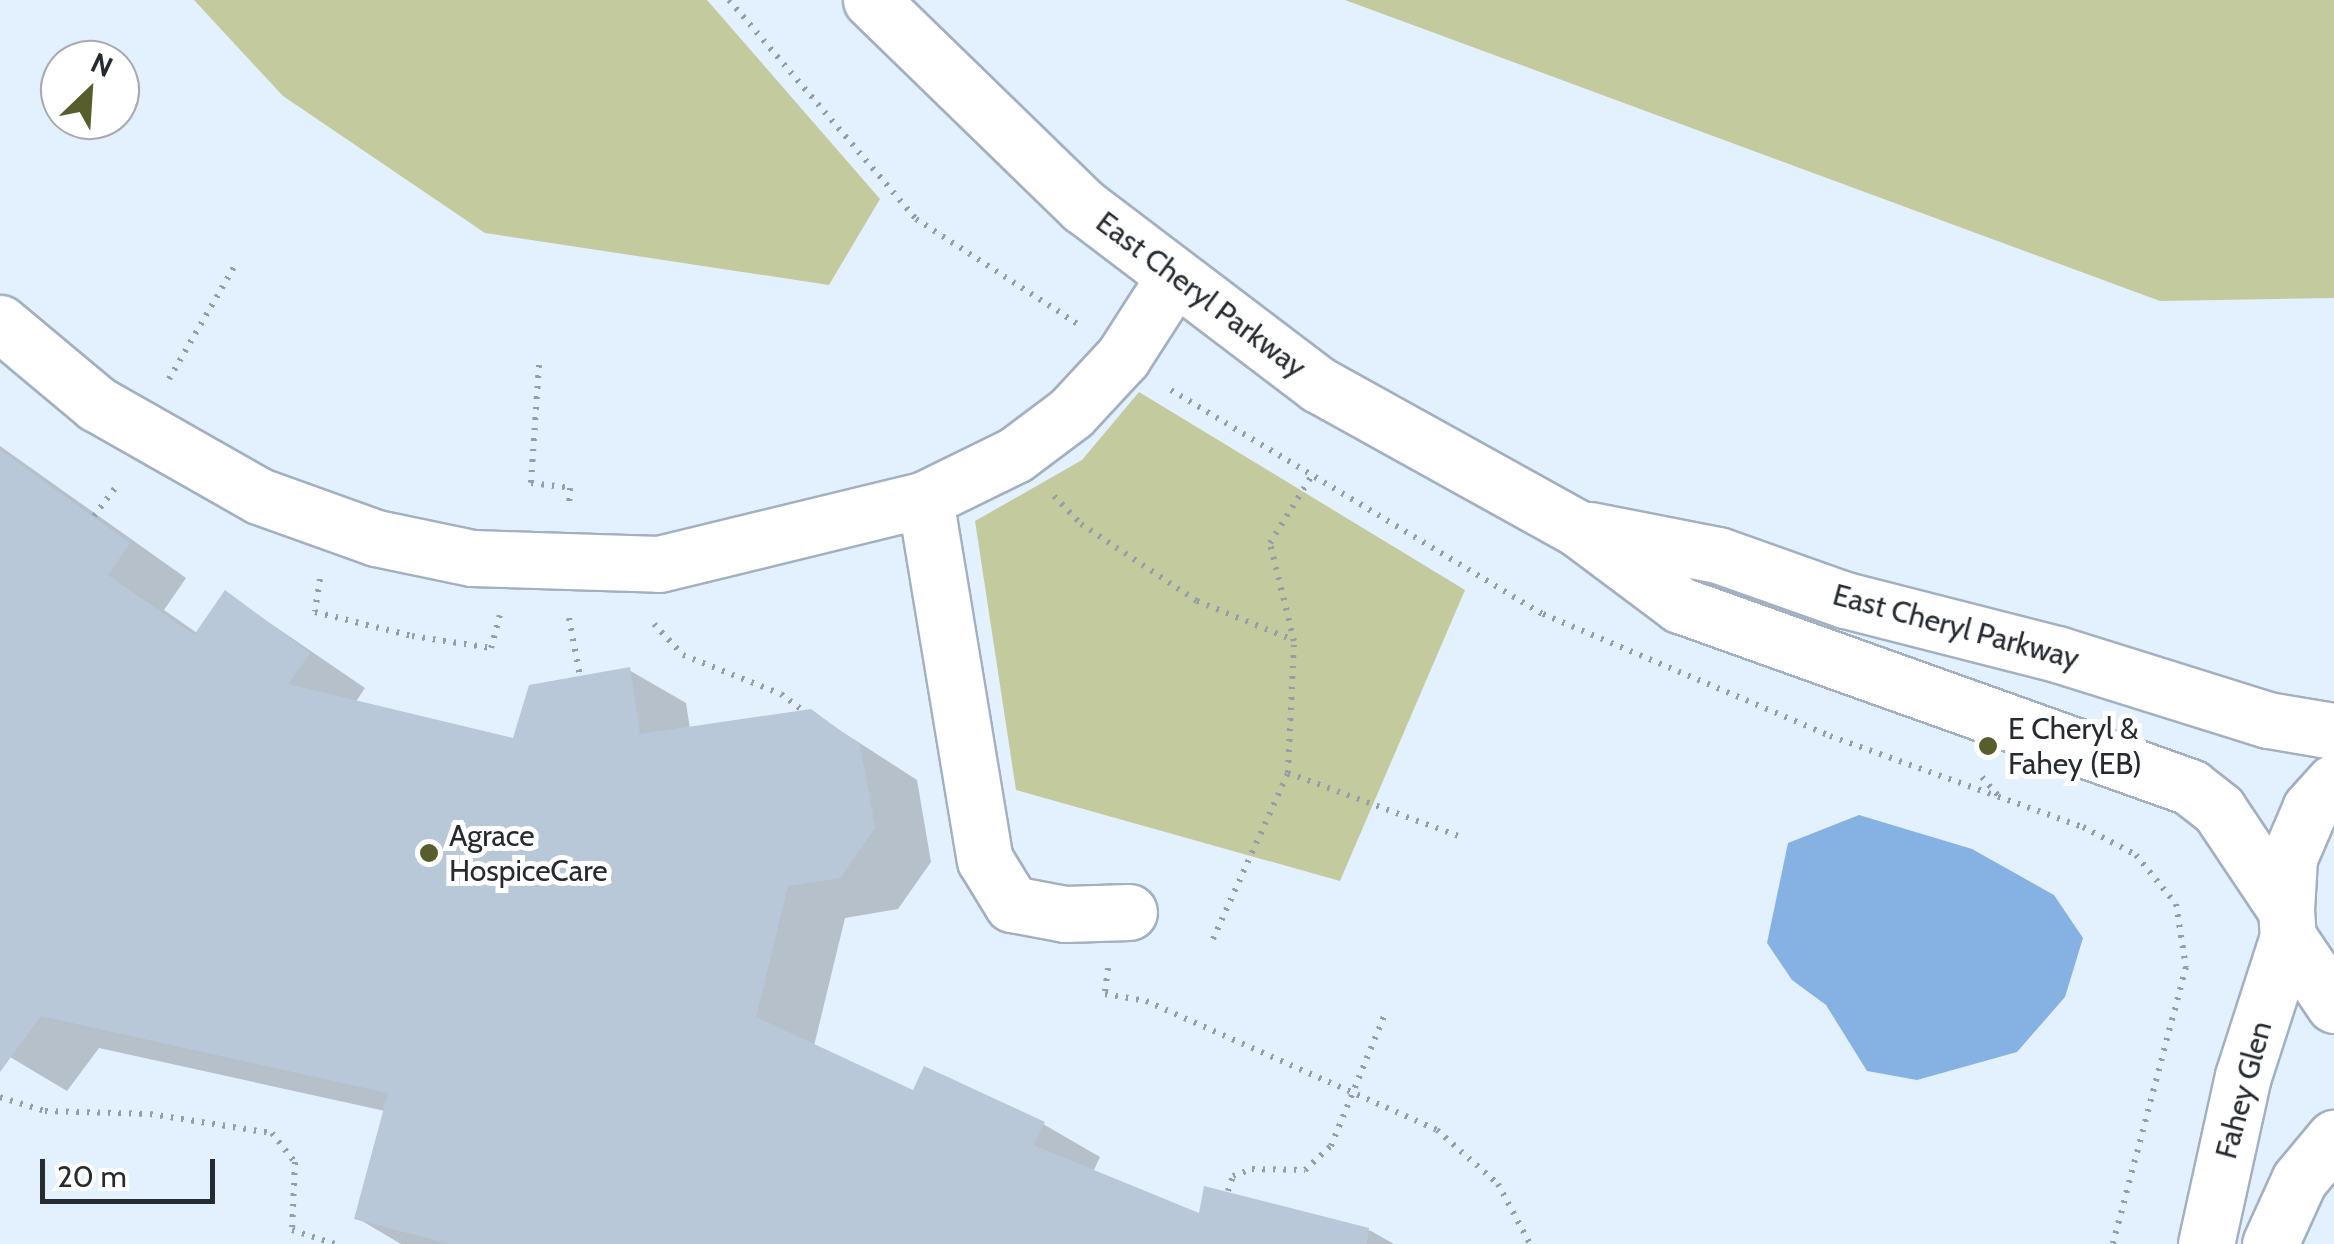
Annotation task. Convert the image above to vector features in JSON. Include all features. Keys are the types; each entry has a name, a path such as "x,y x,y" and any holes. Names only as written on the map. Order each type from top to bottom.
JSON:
{"street":[{"name":"East Cheryl Parkway","path":"872,0 1083,206 1173,279 1319,385 1577,528 1680,605 2190,787 2219,810 2334,1004"},
{"path":"0,323 97,404 259,496 376,538 472,558 658,564 925,499 1015,455 1071,412 1123,357 1173,279"},
{"path":"925,499 985,860 1012,904 1065,914 1121,912"},
{"name":"East Cheryl Parkway","path":"1577,528 1718,554 1844,600 2057,654 2268,720 2334,731"},
{"name":"Fahey Glen","path":"2206,1244 2243,1076 2287,924 2289,858 2310,809 2334,782"},
{"path":"2270,1244 2299,1180 2334,1138"}],"path":[{"path":"729,0 916,219 1094,335"},
{"path":"159,397 234,267"},
{"path":"539,365 531,483 570,488 565,564"},
{"path":"1165,386 1542,614 1830,736 2083,827 2136,855 2176,904 2186,967 2113,1244"},
{"path":"1015,455 1081,524 1197,601 1294,641"},
{"path":"1213,940 1288,773 1294,641 1270,543 1310,477"},
{"path":"1288,773 1458,836"},
{"path":"1121,912 1105,994 1146,1001 1437,1130 1498,1184 1530,1244"},
{"path":"1228,1192 1233,1176 1252,1169 1306,1170 1331,1146 1385,1014"},
{"path":"0,1097 45,1111 150,1114 272,1132 294,1162 292,1230 336,1244"}],"green space":[{"path":"194,0 707,0 880,199 829,285 485,233 283,96"},
{"path":"1345,0 2334,0 2334,298 2160,301"},
{"path":"1139,392 1465,590 1340,881 1016,790 975,521 1082,460"}],"water":[{"path":"1859,815 1972,849 2054,895 2083,938 2065,997 2017,1052 1917,1080 1867,1071 1826,1005 1792,980 1767,943 1788,843"}],"building":[{"name":"Agrace HospiceCare","path":"0,450 130,543 108,575 194,635 225,590 310,653 288,684 513,738 529,685 630,667 640,734 811,709 860,745 875,828 840,878 788,886 756,1017 913,1090 924,1066 1045,1122 1033,1145 1199,1213 1204,1186 1369,1228 1367,1244 450,1244 354,1219 388,1093 41,1016 0,1072"}],"place":[{"name":"E Cheryl & Fahey (EB)","path":"1988,746"},
{"name":"Agrace HospiceCare","path":"429,853"}]}
